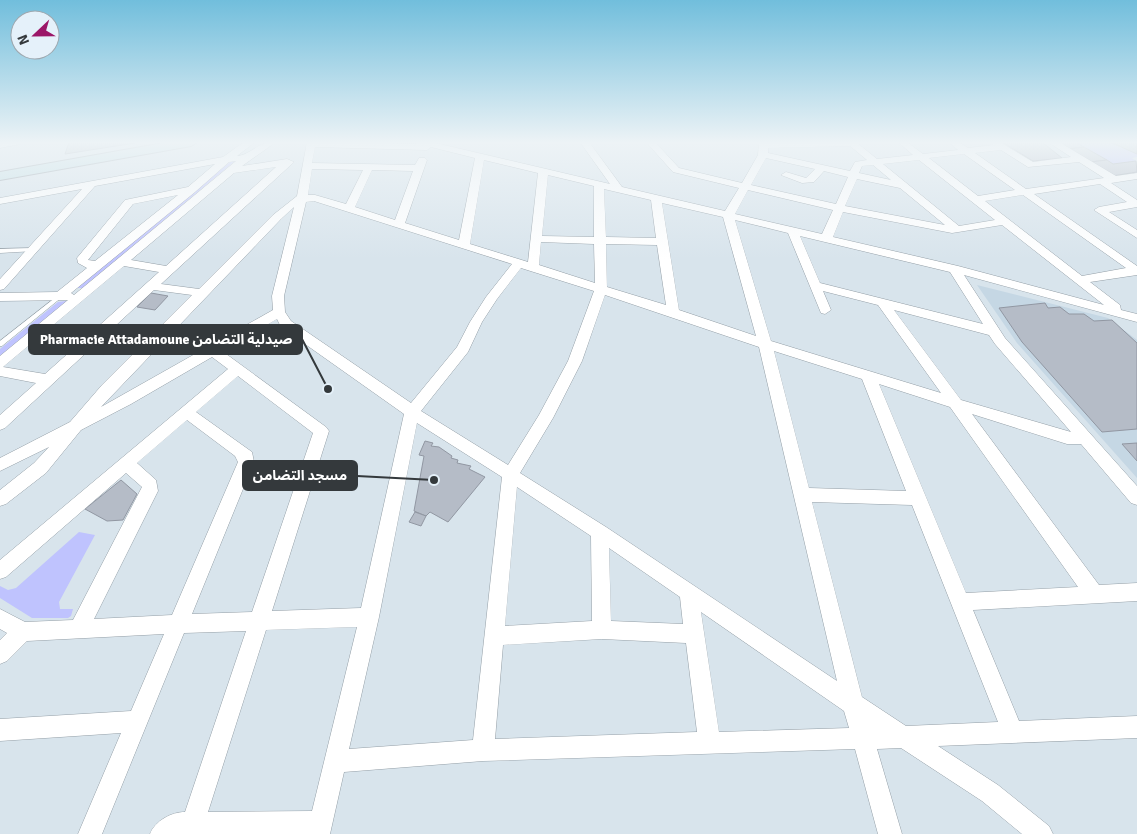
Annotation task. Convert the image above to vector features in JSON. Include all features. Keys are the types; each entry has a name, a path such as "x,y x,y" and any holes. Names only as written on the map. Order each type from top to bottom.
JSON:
{"street":[{"path":"0,201 112,181"},
{"path":"60,296 201,181"},
{"path":"0,363 220,181"},
{"path":"0,424 266,181"},
{"path":"305,181 278,296 279,312 286,324 412,412 600,532 853,704 990,793 1041,834"},
{"path":"349,209 362,181"},
{"path":"399,224 414,181"},
{"path":"464,245 476,181"},
{"path":"162,834 178,824 319,828 369,617 412,412 463,350 476,322 492,297 526,265 536,239 541,181"},
{"path":"578,181 954,269 1122,312 1137,318"},
{"path":"613,181 619,190"},
{"path":"723,181 838,208 938,228 956,230 1005,221"},
{"path":"747,181 728,216 765,344 853,704 890,834"},
{"path":"826,239 850,181"},
{"path":"881,181 901,185"},
{"path":"896,181 956,230"},
{"path":"952,181 1137,324"},
{"path":"1008,181 1136,271"},
{"path":"976,199 1102,181 1137,204"},
{"path":"0,286 91,185"},
{"path":"483,750 510,475 545,418 576,361 601,289 599,186"},
{"path":"97,266 87,265 82,262 83,258 128,202 191,190"},
{"path":"0,499 40,468 107,389 277,217 302,198 315,198 399,224 673,312 765,344 1067,438 1084,438"},
{"path":"656,200 673,312"},
{"path":"1137,204 1098,210 1137,235"},
{"path":"793,232 825,310"},
{"path":"536,239 663,242"},
{"path":"124,262 167,270"},
{"path":"954,269 992,330 1137,498"},
{"path":"1080,280 1136,271"},
{"path":"815,285 992,330"},
{"path":"150,286 202,293"},
{"path":"0,297 82,296"},
{"path":"883,303 1094,594"},
{"path":"0,465 126,400 279,312"},
{"path":"193,824 321,431 212,350"},
{"path":"0,571 238,368"},
{"path":"0,371 48,380"},
{"path":"868,376 1013,732"},
{"path":"90,834 246,462 246,456 187,413"},
{"path":"79,628 150,491 150,485 127,464"},
{"path":"802,495 918,498"},
{"path":"600,532 602,630"},
{"path":"960,602 1137,592"},
{"path":"689,593 693,634 709,741"},
{"path":"0,618 23,632 259,620 369,617"},
{"path":"493,636 602,630 693,634"},
{"path":"0,654 23,632"},
{"path":"0,730 137,721"},
{"path":"336,762 483,750 1137,726"}],"lane":[{"path":"0,251 32,250"},
{"path":"0,344 60,296"}],"shaded area":[{"path":"207,181 211,181 83,288 77,288"},
{"path":"977,285 1108,318 1137,340 1137,478 1017,343"},
{"path":"66,301 0,356 0,349 58,302"},
{"path":"79,532 95,535 59,602 60,609 73,609 71,616 68,618 32,618 0,598 0,586 8,590 16,588"}],"building":[{"path":"151,293 168,296 155,310 137,307"},
{"path":"1045,303 1048,308 1060,307 1069,314 1084,314 1094,321 1112,320 1137,343 1137,429 1102,432 1022,342 999,308"},
{"path":"425,441 433,443 431,446 439,447 452,456 451,458 458,460 457,463 471,466 469,469 485,477 448,522 430,512 426,516 414,511 424,456 419,455"},
{"path":"1137,443 1137,461 1122,444"},
{"path":"121,480 137,494 123,520 107,521 85,509"},
{"path":"415,512 426,516 421,526 409,522"}],"place":[{"name":"Pharmacie Attadamoune صيدلية التضامن","path":"328,389"},
{"name":"مسجد التضامن","path":"434,480"}]}
